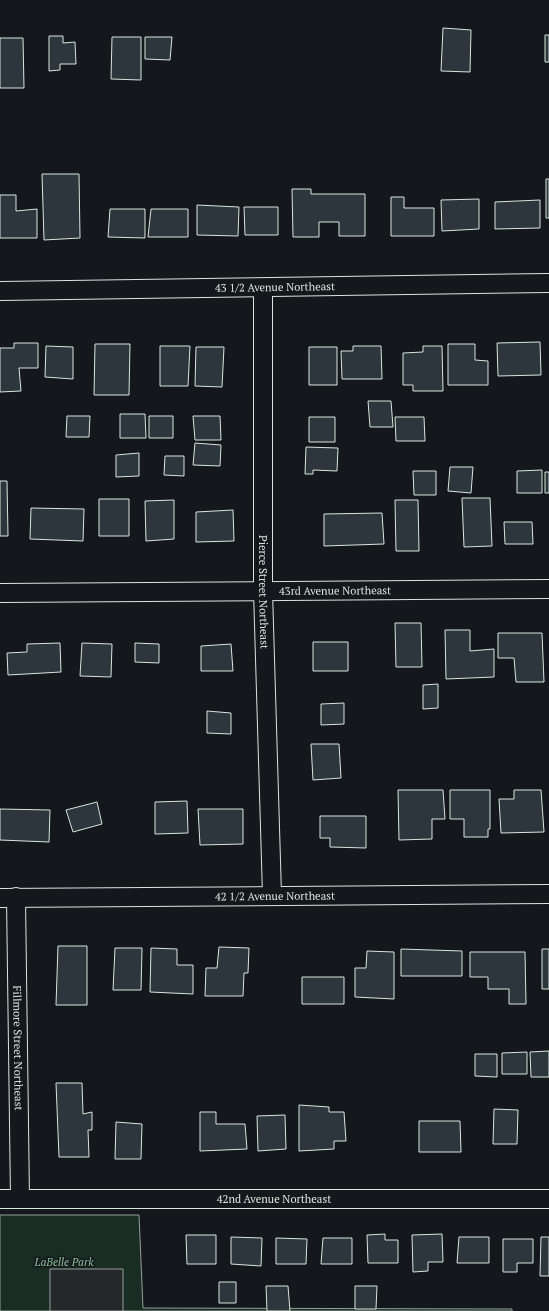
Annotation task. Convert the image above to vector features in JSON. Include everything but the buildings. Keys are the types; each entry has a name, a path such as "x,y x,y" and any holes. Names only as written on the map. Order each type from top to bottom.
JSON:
{"street":[{"name":"43 1/2 Avenue Northeast","path":"0,291 549,283"},
{"name":"Pierce Street Northeast","path":"263,288 263,591 272,896"},
{"name":"43rd Avenue Northeast","path":"0,593 549,589"},
{"name":"42 1/2 Avenue Northeast","path":"8,898 549,894"},
{"name":"Fillmore Street Northeast","path":"8,898 20,1199"},
{"name":"42nd Avenue Northeast","path":"0,1199 549,1199"}],"green space":[{"name":"LaBelle Park","path":"0,1215 139,1215 143,1308 512,1309 512,1311 0,1311"}],"shaded area":[{"path":"50,1269 123,1269 123,1311 50,1311"}]}
